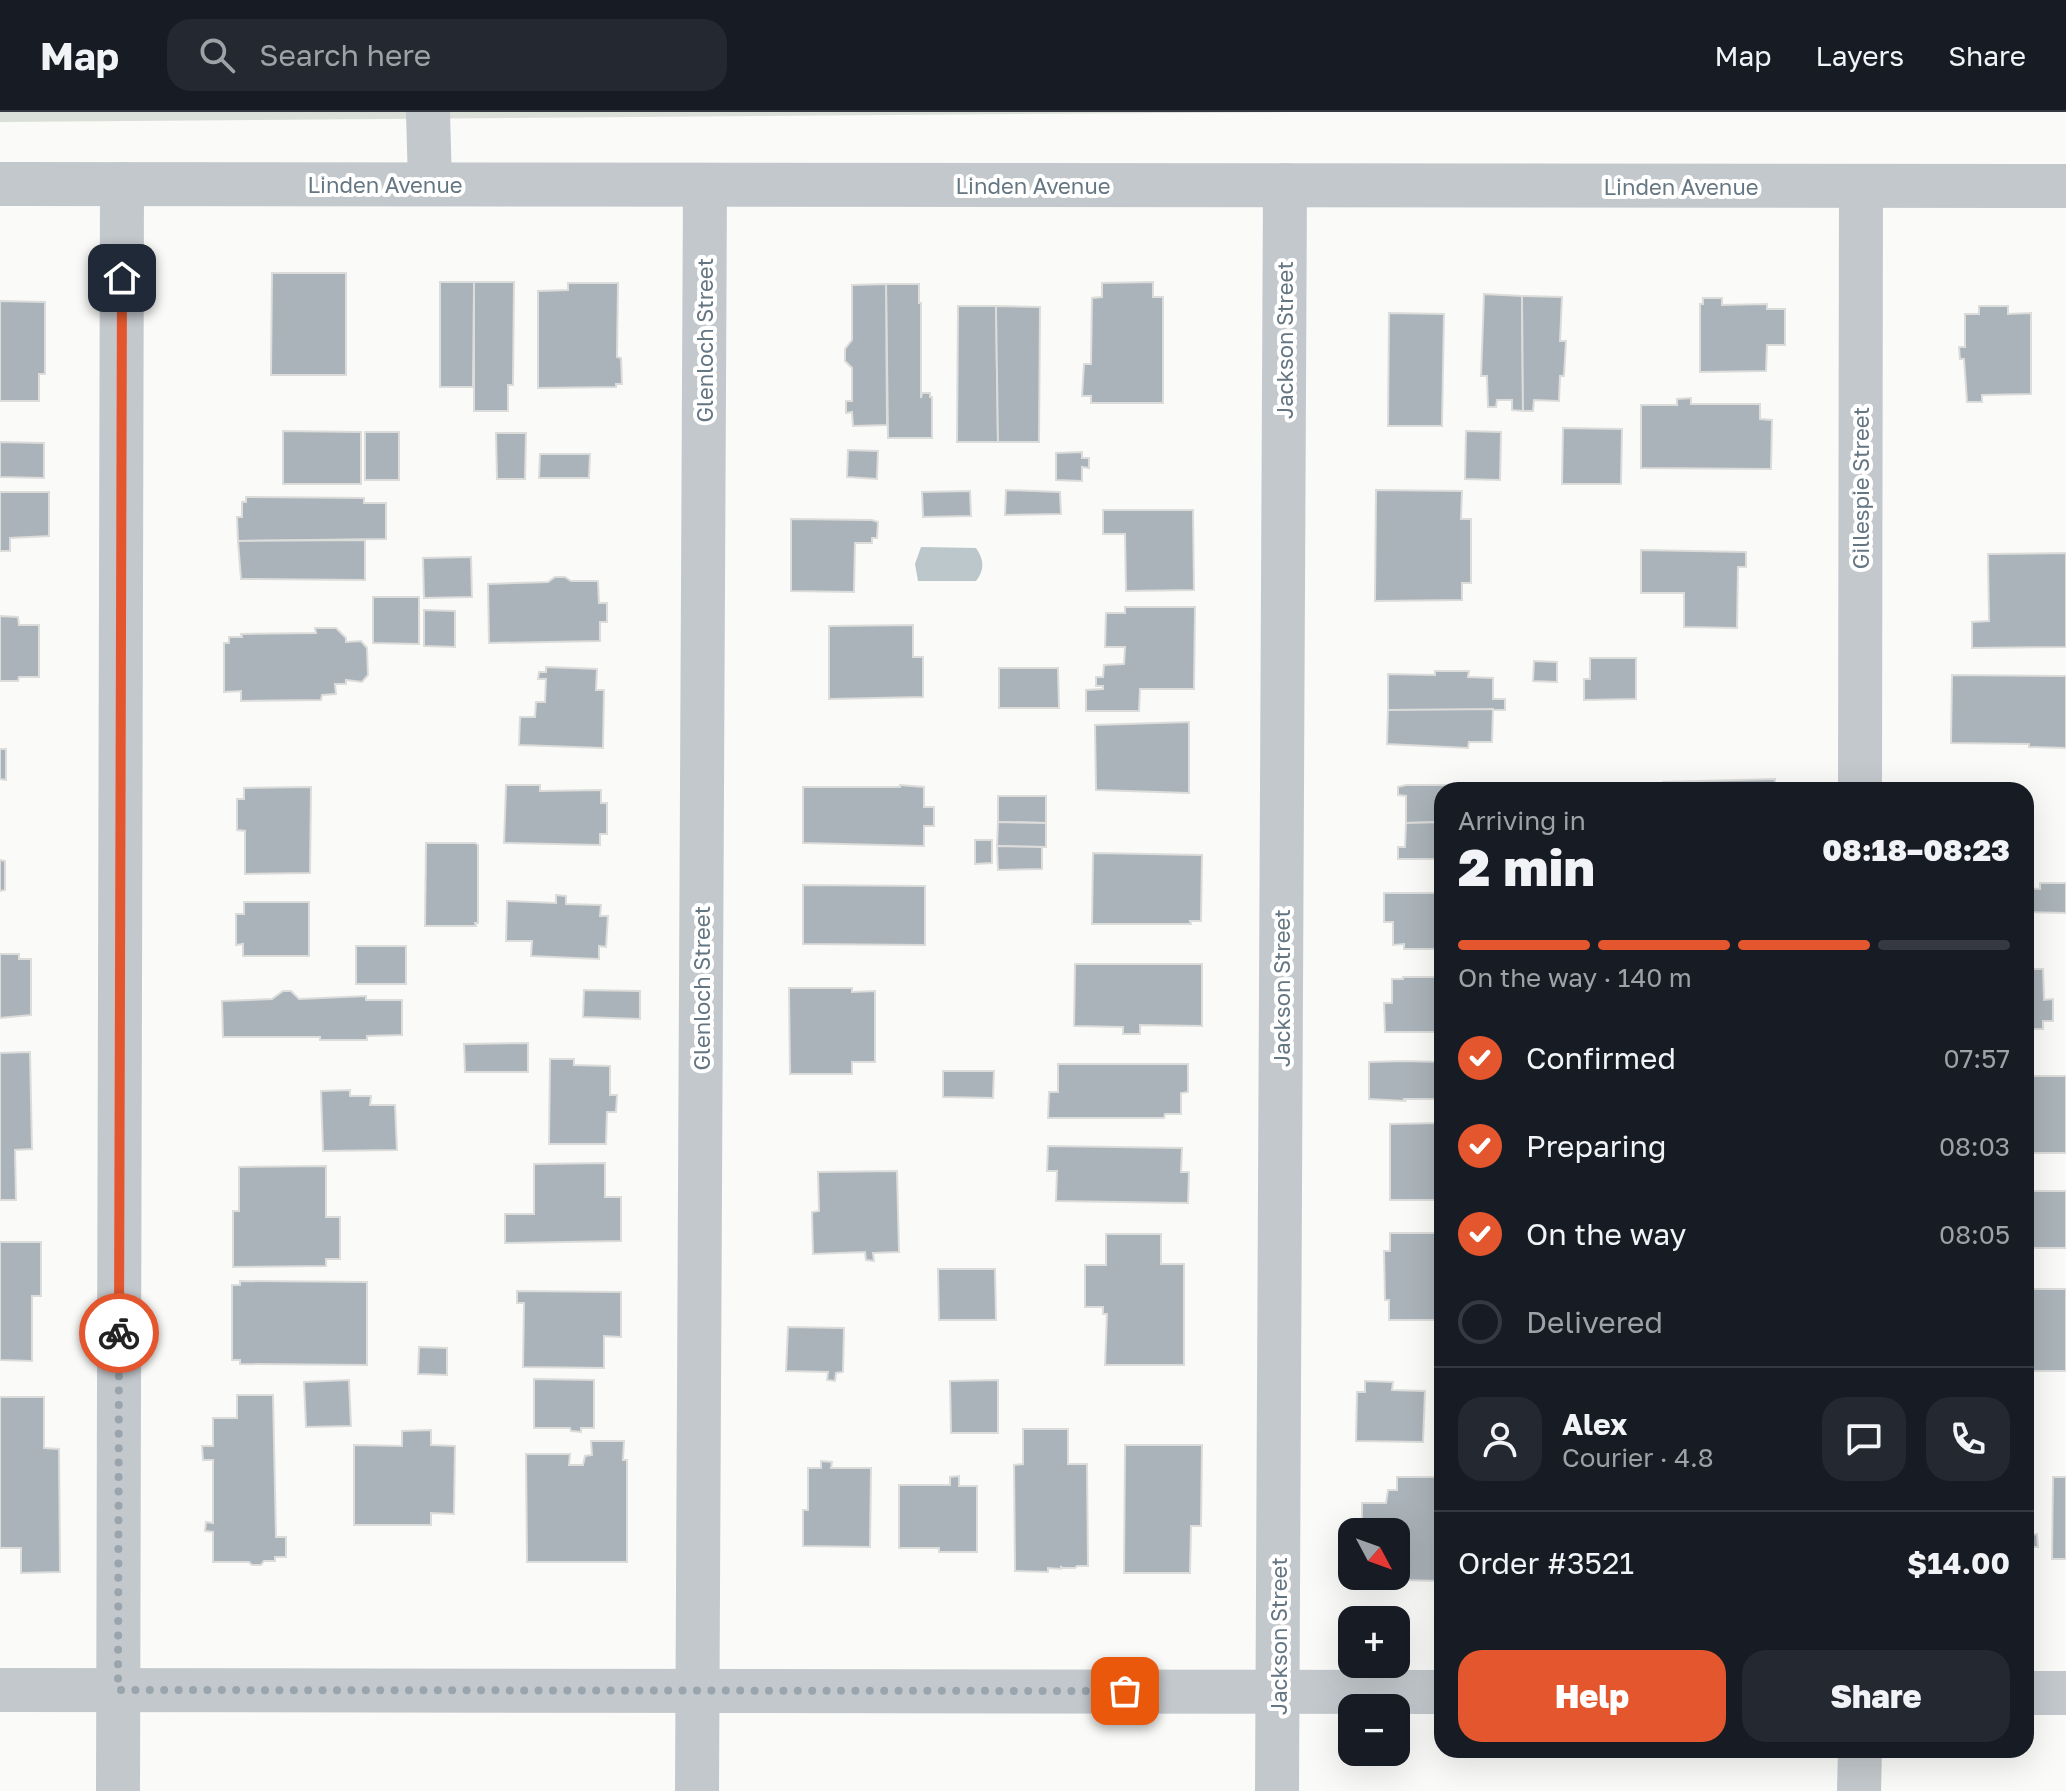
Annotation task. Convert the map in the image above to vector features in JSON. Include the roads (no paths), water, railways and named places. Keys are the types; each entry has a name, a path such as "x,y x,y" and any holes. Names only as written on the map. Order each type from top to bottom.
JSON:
{"street":[{"path":"428,112 430,184"},
{"name":"Linden Avenue","path":"0,184 2066,186"},
{"path":"118,1791 122,184"},
{"name":"Glenloch Street","path":"697,1791 705,185"},
{"name":"Jackson Street","path":"1277,1791 1285,185"},
{"name":"Gillespie Street","path":"1860,782 1861,186"},
{"path":"0,1690 1434,1692"},
{"path":"2034,1693 2066,1693"},
{"path":"1859,1791 1860,1758"}]}
